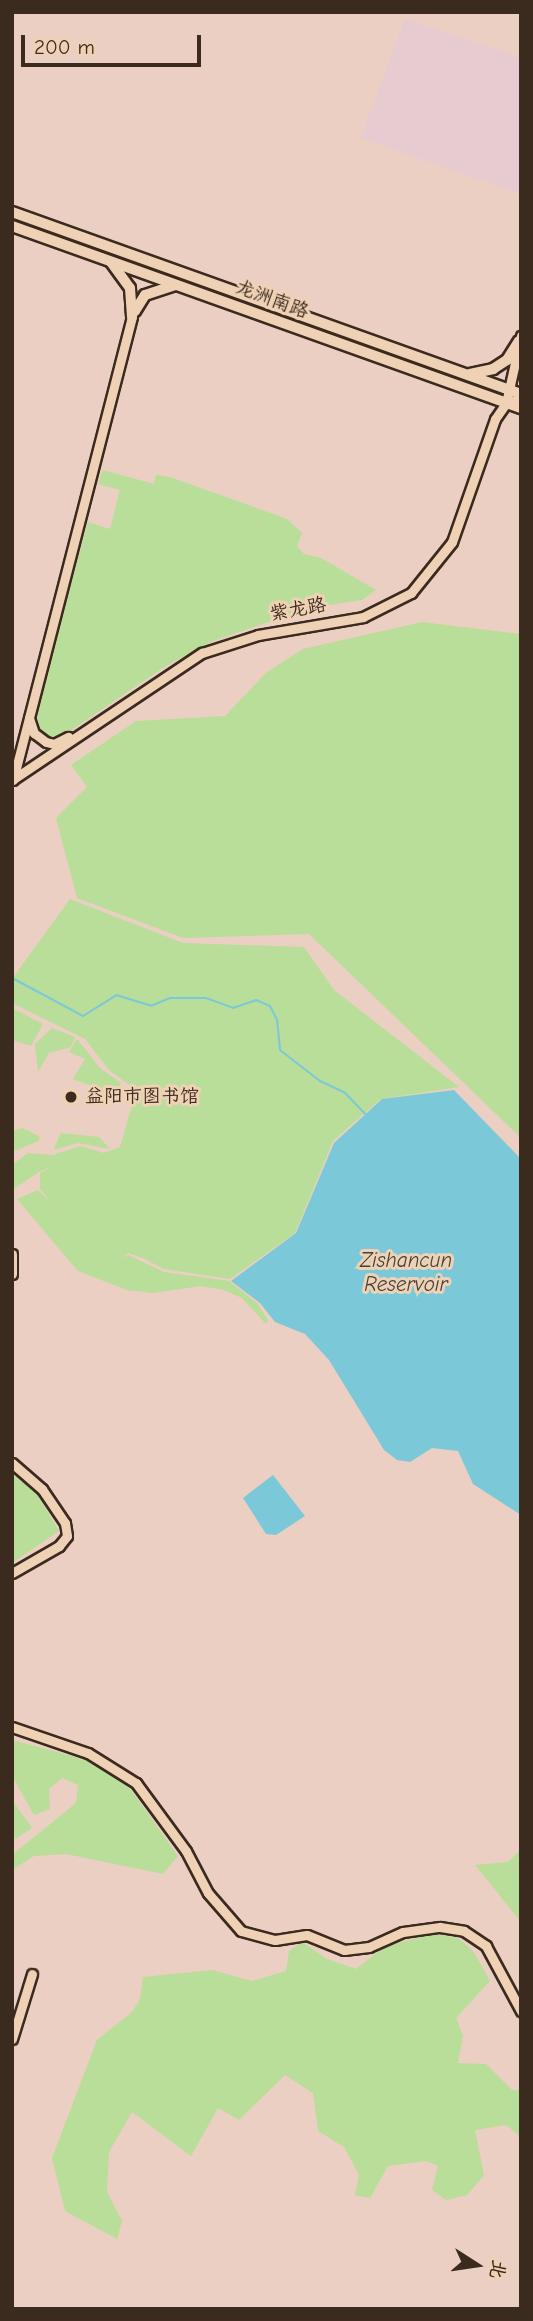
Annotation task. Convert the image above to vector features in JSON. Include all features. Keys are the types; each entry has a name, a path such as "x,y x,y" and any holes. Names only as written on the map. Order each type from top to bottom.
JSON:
{"main road":[{"name":"龙洲南路","path":"12,212 521,394"},
{"name":"龙洲南路","path":"12,226 521,408"},
{"path":"110,261 130,288 132,317"},
{"path":"132,317 145,295 177,285"},
{"path":"468,374 493,369 507,360 520,338"}],"street":[{"path":"13,781 132,317"},
{"name":"紫龙路","path":"13,781 202,653 258,635 363,617 411,593 452,542 495,419 506,403 520,338"},
{"path":"506,403 521,399"},
{"path":"28,715 34,733 54,744 109,714"},
{"path":"12,1254 12,1274"},
{"path":"12,1463 42,1489 65,1523 67,1536 59,1546 12,1573"},
{"path":"12,1727 88,1753 136,1783 186,1851 208,1894 240,1931 275,1940 307,1935 344,1950 369,1948 403,1932 440,1927 464,1931 486,1946 521,2011"},
{"path":"12,2039 32,1974"}],"shaded area":[{"path":"405,19 521,57 521,194 361,138"}],"green space":[{"path":"103,470 154,484 156,475 170,477 287,519 302,533 297,546 304,554 321,558 376,590 362,600 309,608 213,641 166,666 67,733 51,737 41,733 36,713 88,522 110,529 120,490 98,484"},
{"path":"422,622 521,634 521,1138 309,934 183,938 77,898 56,818 87,787 71,765 136,721 225,716 267,672 303,649"},
{"path":"70,899 183,943 304,947 334,990 459,1087 381,1099 333,1141 295,1233 230,1279 164,1269 128,1253 121,1258 128,1255 164,1272 229,1281 257,1303 268,1320 266,1324 242,1298 224,1290 201,1286 153,1293 127,1290 78,1271 17,1199 38,1190 51,1203 40,1189 40,1173 54,1165 39,1172 12,1190 12,1165 28,1153 52,1155 81,1146 104,1153 120,1147 133,1102 131,1086 109,1070 85,1039 12,1003 12,979"},
{"path":"12,1008 43,1024 31,1046 12,1040"},
{"path":"52,1028 75,1037 71,1047 49,1053 38,1072 35,1044"},
{"path":"77,1039 100,1068 121,1083 119,1087 103,1090 73,1079 85,1059 69,1052"},
{"path":"23,1128 40,1137 39,1141 12,1152 12,1131"},
{"path":"61,1133 99,1137 110,1149 78,1143 53,1150"},
{"path":"13,1475 37,1494 59,1531 12,1563"},
{"path":"12,1740 84,1759 129,1787 178,1856 163,1874 66,1854 34,1856 12,1870 12,1855 76,1803 78,1785 62,1778 49,1789 50,1809 34,1815 12,1776"},
{"path":"12,1800 32,1828 12,1841"},
{"path":"521,1849 521,1922 475,1865 508,1862"},
{"path":"434,1934 458,1938 474,1952 490,1981 456,2018 463,2036 458,2063 486,2064 512,2090 521,2090 521,2137 506,2125 475,2130 484,2175 467,2195 446,2200 432,2190 438,2166 426,2161 388,2166 370,2198 355,2195 359,2175 344,2147 318,2131 313,2093 285,2075 239,2120 218,2108 191,2156 132,2112 109,2152 107,2192 122,2221 117,2239 65,2211 52,2158 97,2040 132,2012 140,1999 143,1977 212,1970 252,1981 286,1971 289,1951 302,1942 327,1959 356,1969 385,1946"}],"water":[{"name":"Zishancun Reservoir","path":"454,1090 521,1159 521,1515 473,1484 458,1451 432,1448 410,1462 397,1460 384,1450 329,1360 305,1334 275,1322 260,1303 231,1281 296,1233 334,1143 382,1099"},
{"path":"273,1475 305,1516 276,1535 266,1534 243,1498"}],"waterway":[{"path":"14,979 83,1016 116,995 151,1006 170,998 206,998 233,1008 256,1000 270,1006 277,1020 280,1050 320,1081 344,1092 366,1115"}],"place":[{"name":"益阳市图书馆","path":"71,1097"}]}
